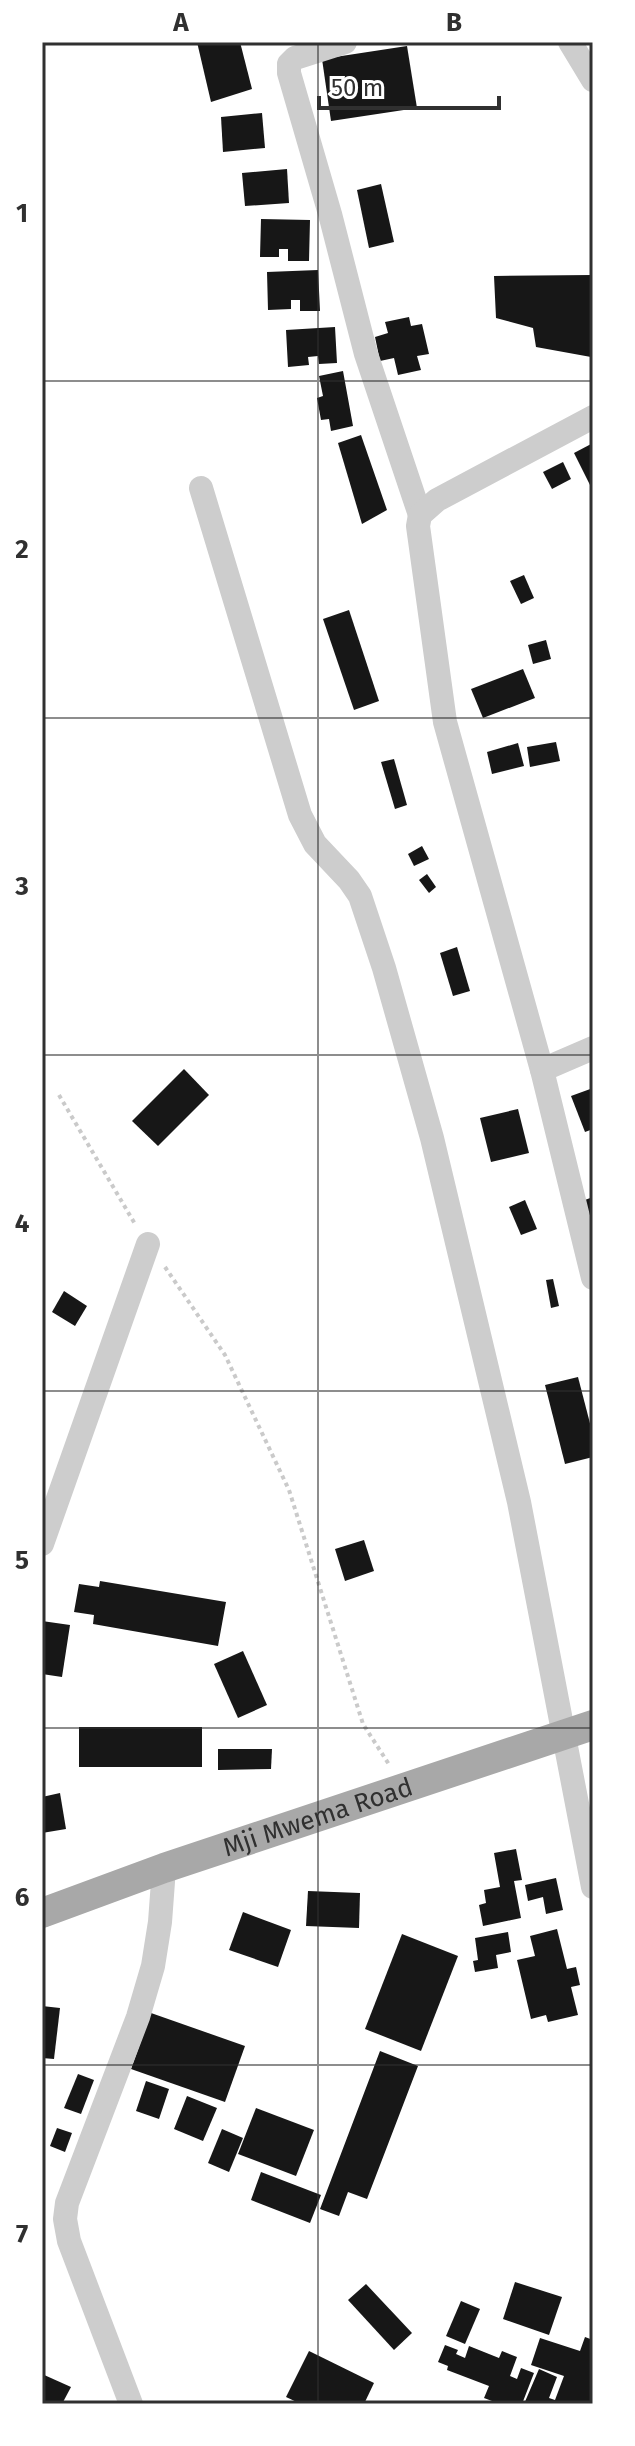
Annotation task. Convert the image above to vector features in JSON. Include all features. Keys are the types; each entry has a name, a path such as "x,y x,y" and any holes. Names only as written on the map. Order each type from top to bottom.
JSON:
{"main road":[{"name":"Mji Mwema Road","path":"42,1913 164,1868 593,1725"}],"street":[{"path":"345,42 295,58 289,64 289,73 366,354 420,515 418,526 445,722 542,1070 593,1278"},
{"path":"570,42 593,80"},
{"path":"420,515 437,500 593,417"},
{"path":"201,488 300,815 315,844 360,896 384,968 432,1138 519,1502 593,1887"},
{"path":"542,1070 593,1048"},
{"path":"42,1544 148,1244"},
{"path":"131,2404 69,2241 65,2219 67,2203 138,2017 153,1966 164,1868"}],"path":[{"path":"59,1095 148,1244 225,1355 289,1490 363,1724 396,1775 413,1785"}],"building":[{"path":"197,42 240,42 252,89 211,102"},
{"path":"407,46 417,108 331,121 322,59"},
{"path":"262,113 265,148 223,152 221,117"},
{"path":"287,169 289,203 245,206 242,173"},
{"path":"381,184 394,242 369,248 357,190"},
{"path":"261,219 310,220 309,261 288,261 288,249 279,249 279,257 260,257"},
{"path":"318,270 320,311 300,311 300,300 291,300 291,309 268,310 267,272"},
{"path":"593,275 591,357 536,347 533,328 496,318 494,276"},
{"path":"409,317 411,326 422,324 429,354 417,356 421,370 398,375 394,358 380,361 375,337 388,333 385,322"},
{"path":"335,327 337,363 319,364 318,356 308,357 309,365 288,367 286,330"},
{"path":"343,371 353,426 331,431 329,419 321,420 317,398 323,396 319,376"},
{"path":"361,435 387,510 362,524 338,443"},
{"path":"593,443 593,491 574,453"},
{"path":"563,462 571,479 552,489 543,472"},
{"path":"524,575 534,598 521,604 510,581"},
{"path":"349,610 379,701 354,710 323,619"},
{"path":"546,640 551,659 533,664 528,645"},
{"path":"523,669 535,698 483,718 471,689"},
{"path":"556,742 560,761 530,767 527,747"},
{"path":"518,743 524,766 492,774 487,752"},
{"path":"394,759 407,805 395,809 381,762"},
{"path":"422,846 429,859 414,866 408,854"},
{"path":"427,874 436,887 429,893 419,880"},
{"path":"457,947 470,991 453,996 440,953"},
{"path":"184,1069 209,1095 158,1146 132,1121"},
{"path":"593,1088 593,1129 585,1132 571,1096"},
{"path":"518,1109 529,1153 491,1162 480,1118"},
{"path":"593,1197 593,1239 582,1201"},
{"path":"525,1200 537,1229 521,1235 509,1207"},
{"path":"553,1279 559,1306 551,1308 546,1280"},
{"path":"64,1291 87,1306 75,1326 52,1312"},
{"path":"578,1377 593,1435 593,1457 565,1464 545,1385"},
{"path":"364,1540 374,1571 345,1581 335,1549"},
{"path":"100,1581 226,1602 218,1646 93,1624 94,1615 74,1612 79,1584 99,1587"},
{"path":"42,1621 70,1625 62,1677 42,1674"},
{"path":"243,1651 267,1705 238,1718 214,1664"},
{"path":"79,1727 202,1727 202,1767 79,1767"},
{"path":"218,1749 272,1749 271,1769 218,1770"},
{"path":"60,1793 66,1829 42,1833 42,1797"},
{"path":"516,1849 522,1880 514,1881 521,1918 483,1926 479,1905 486,1903 484,1890 500,1887 494,1853"},
{"path":"556,1878 563,1910 546,1914 543,1897 528,1901 525,1885"},
{"path":"308,1891 360,1893 359,1928 306,1926"},
{"path":"243,1912 291,1930 278,1967 229,1950"},
{"path":"557,1929 567,1969 576,1967 580,1985 571,1987 578,2015 548,2022 546,2015 531,2019 517,1960 535,1956 530,1936"},
{"path":"508,1932 511,1952 496,1955 498,1968 475,1972 473,1961 478,1960 475,1938"},
{"path":"402,1934 458,1956 421,2051 365,2029"},
{"path":"42,2006 60,2008 54,2059 42,2058"},
{"path":"151,2013 245,2046 225,2102 131,2069"},
{"path":"380,2051 418,2066 367,2199 348,2192 339,2216 320,2209"},
{"path":"78,2074 94,2080 81,2114 64,2108"},
{"path":"146,2081 169,2089 159,2119 136,2111"},
{"path":"187,2096 217,2108 203,2141 174,2129"},
{"path":"256,2108 314,2130 296,2176 238,2154"},
{"path":"57,2128 72,2133 65,2152 50,2146"},
{"path":"222,2129 243,2138 229,2172 208,2163"},
{"path":"261,2172 321,2195 310,2223 251,2200"},
{"path":"515,2282 562,2297 549,2335 503,2319"},
{"path":"366,2284 412,2333 394,2350 348,2300"},
{"path":"461,2301 480,2309 465,2344 446,2336"},
{"path":"585,2337 593,2340 593,2404 524,2404 539,2369 557,2377 549,2398 555,2400 564,2376 531,2365 540,2338 580,2351"},
{"path":"445,2345 458,2350 456,2354 465,2358 469,2346 499,2358 502,2351 517,2357 510,2376 517,2379 521,2368 534,2373 522,2404 500,2404 484,2398 489,2386 447,2370 448,2366 438,2362"},
{"path":"309,2351 374,2383 364,2404 301,2404 286,2397"},
{"path":"42,2374 71,2387 62,2404 42,2404"}]}
